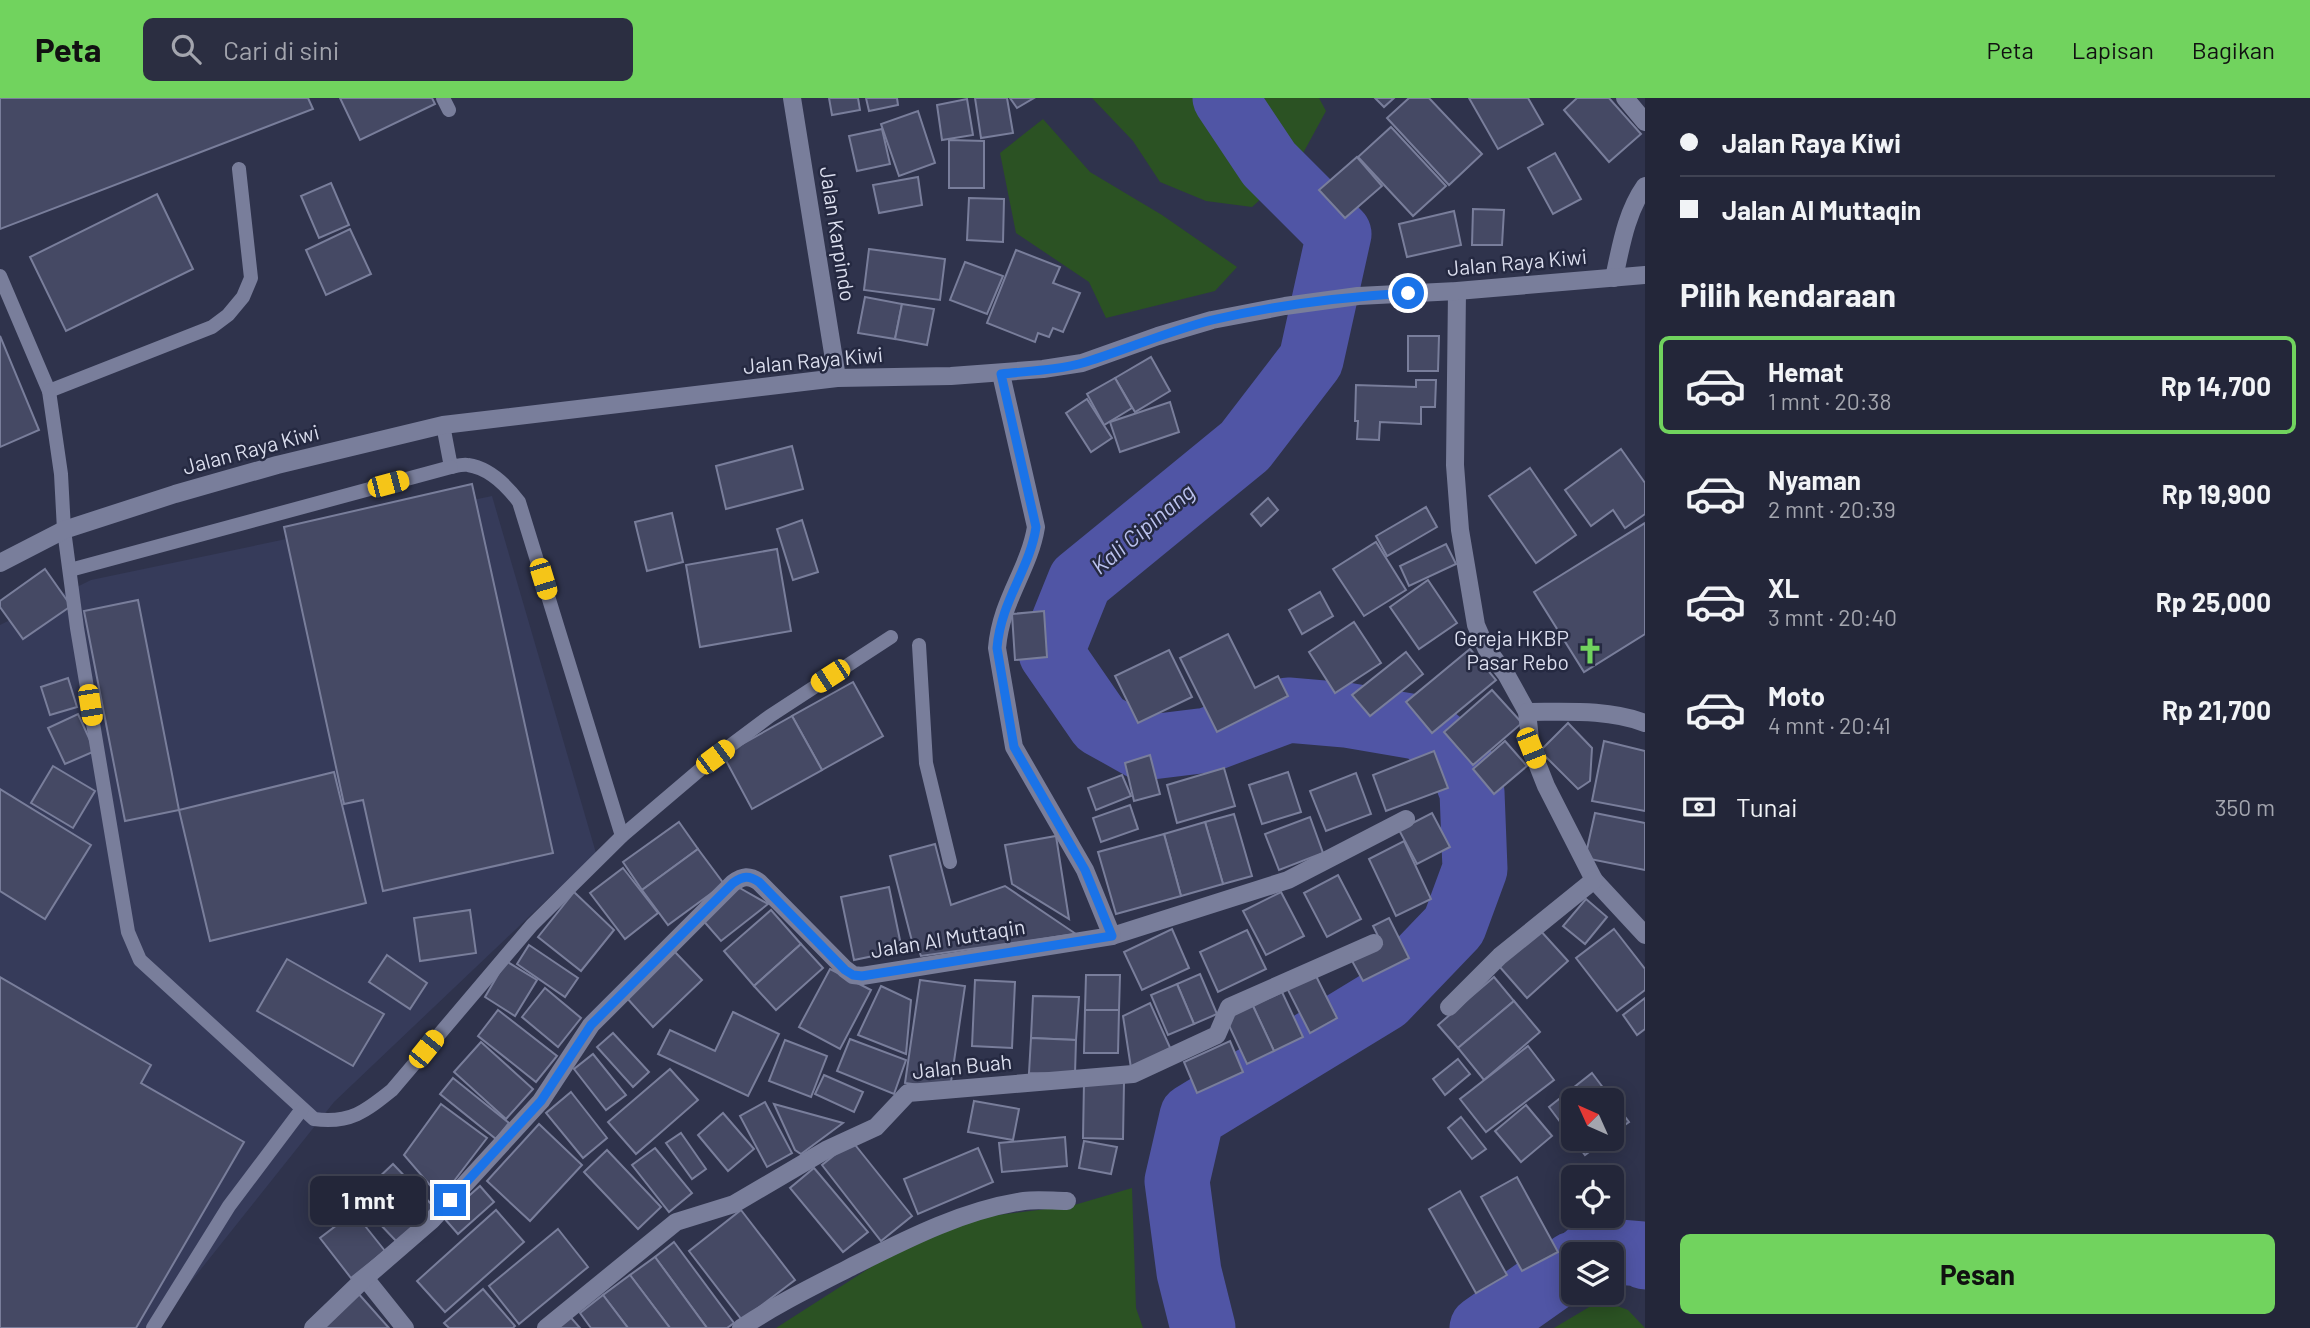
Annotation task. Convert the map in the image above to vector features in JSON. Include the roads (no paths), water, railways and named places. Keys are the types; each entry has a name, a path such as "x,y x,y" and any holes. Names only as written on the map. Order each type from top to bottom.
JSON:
{"street":[{"name":"Jalan Karpindo","path":"792,98 837,377"},
{"path":"1625,98 1645,122"},
{"path":"1614,278 1629,216 1645,186"},
{"name":"Jalan Raya Kiwi","path":"0,563 64,530 175,494 277,465 443,425 837,377 1001,374 1083,363 1201,323 1285,306 1358,296 1457,291 1645,275"},
{"path":"1457,291 1455,465 1460,530 1476,625 1486,648 1506,674 1528,712 1531,748 1536,761 1594,880 1645,935"},
{"path":"1001,374 1036,527 1034,540 1005,606 998,635 997,648 1014,747 1085,870 1112,936 1288,880 1406,819"},
{"path":"1528,712 1583,712 1632,718 1645,723"},
{"name":"Jalan Al Muttaqin","path":"365,1279 432,1220 541,1101 591,1025 742,877 759,882 853,975 862,976 1112,936"},
{"path":"1449,1007 1500,956 1594,880"},
{"name":"Jalan Buah","path":"546,1328 676,1222 734,1203 826,1150 876,1127 908,1093 1133,1073 1217,1035 1229,1007 1374,943"},
{"path":"741,1328 785,1300 900,1242 940,1225 1027,1200 1067,1201"},
{"path":"313,1328 365,1279 405,1328"}],"lane":[{"path":"49,391 212,327 228,315 243,297 251,278 239,169"},
{"path":"0,276 49,391 61,474 64,530 77,628 128,932 141,960 314,1119 330,1122 348,1119 366,1111 392,1090 532,925 622,836 715,757 770,716 891,637"},
{"path":"443,425 451,467"},
{"path":"70,570 451,467 468,465 484,471 502,482 519,502 622,836"},
{"path":"919,645 926,763 950,862"},
{"path":"153,1328 229,1206 302,1109"}],"waterway":[{"name":"Kali Cipinang","path":"1203,1328 1189,1272 1177,1181 1192,1116 1384,999 1454,926 1475,869 1472,792 1459,758 1422,728 1346,715 1288,710 1208,740 1143,748 1100,724 1051,653 1080,581 1245,446 1311,360 1339,234 1269,164 1225,98"},
{"name":"Kali Cipinang","path":"1624,1252 1642,1254 1645,1257"},
{"name":"Kali Cipinang","path":"1482,1328 1561,1272"}],"place":[{"name":"Gereja HKBP Pasar Rebo","path":"1590,651"}]}
